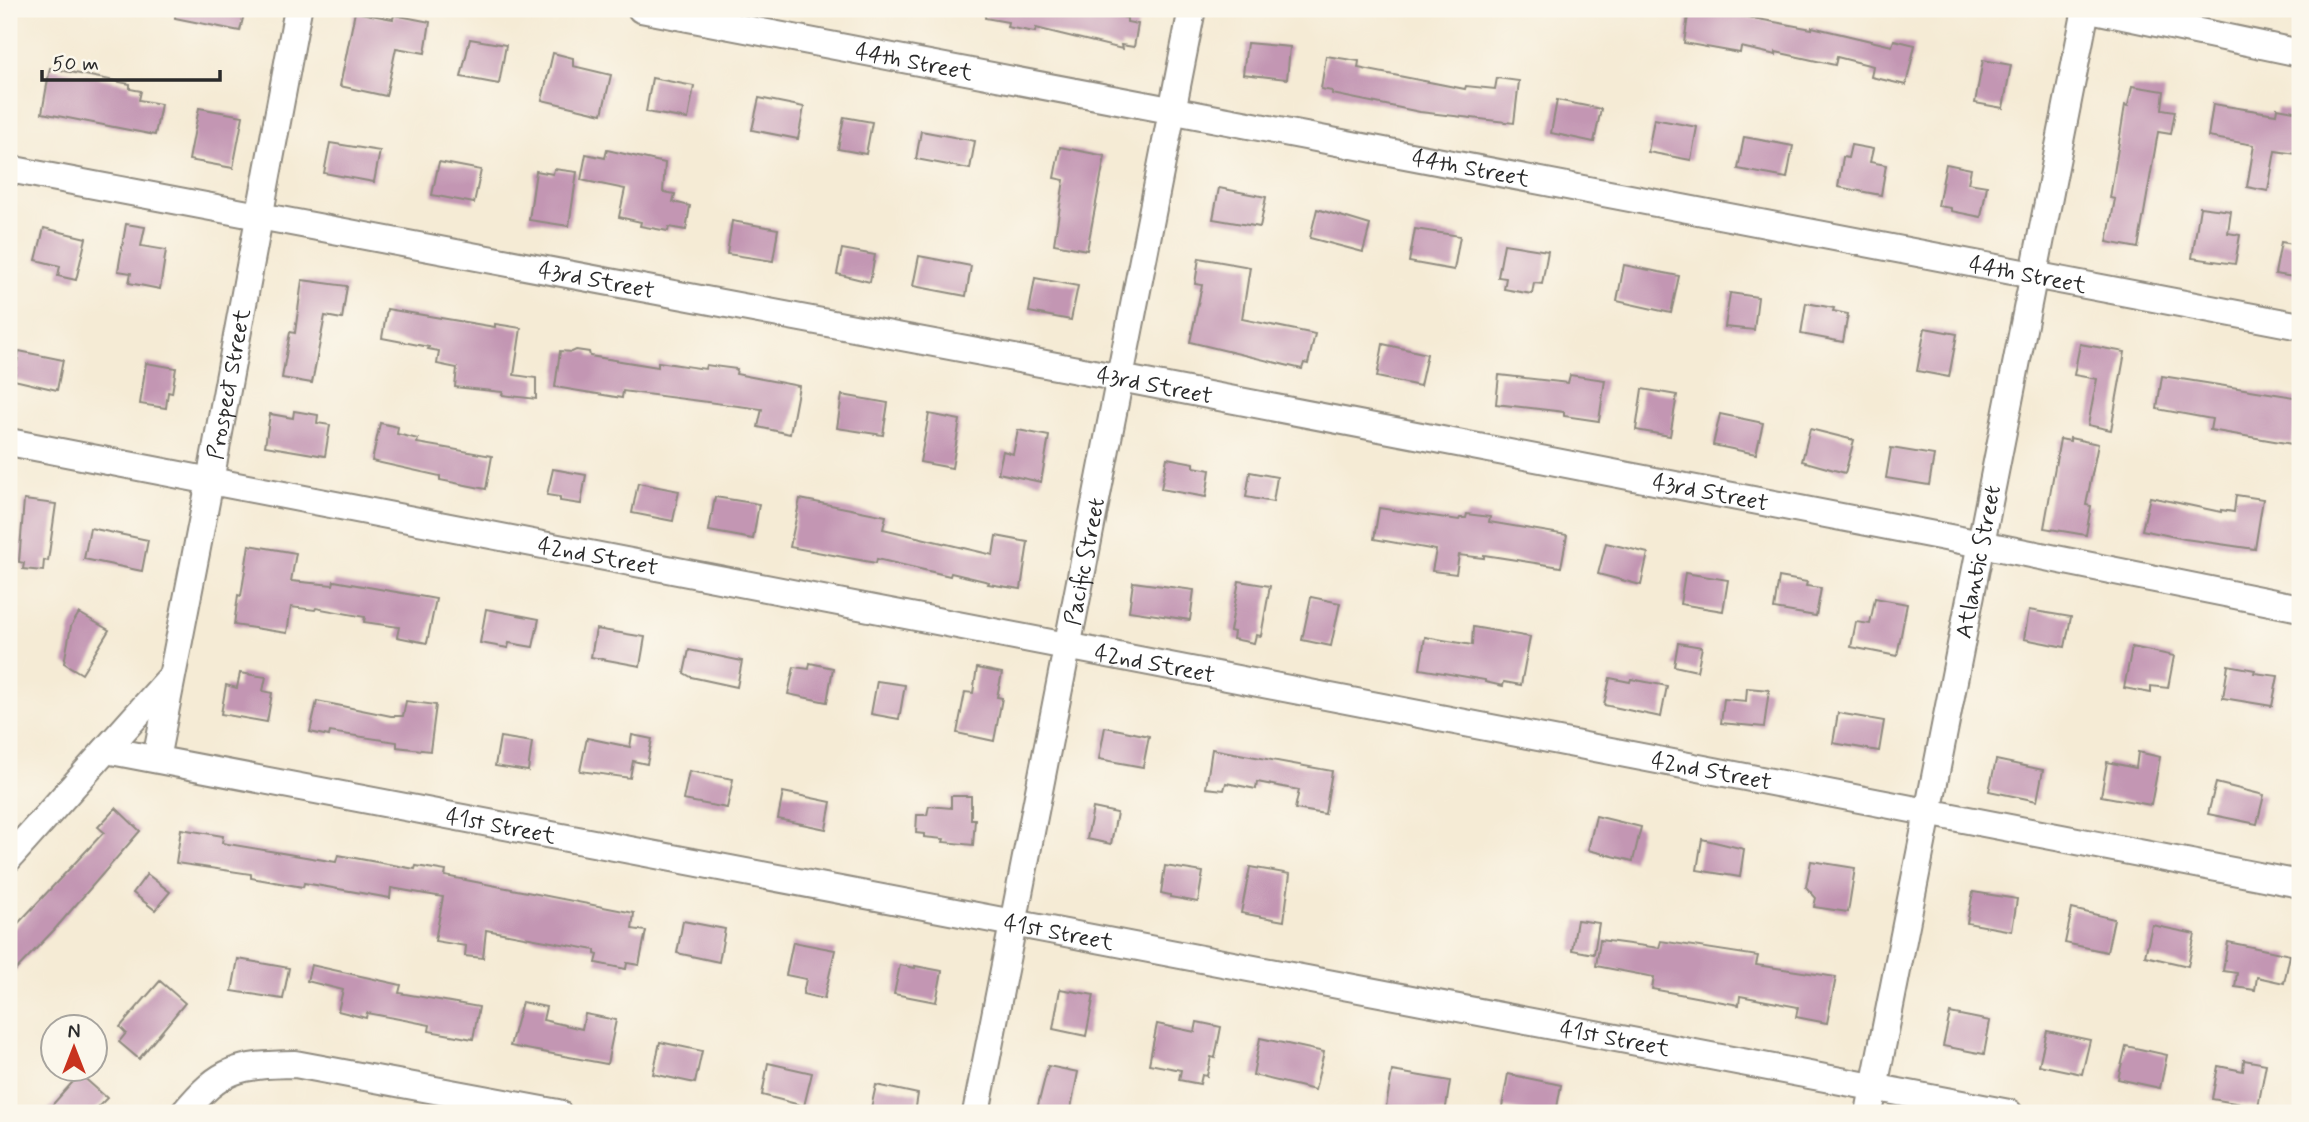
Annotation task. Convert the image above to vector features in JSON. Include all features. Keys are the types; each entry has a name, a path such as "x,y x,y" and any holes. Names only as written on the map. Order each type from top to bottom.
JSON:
{"street":[{"name":"Prospect Street","path":"156,759 298,9"},
{"name":"44th Street","path":"641,9 2300,326"},
{"name":"Pacific Street","path":"976,1113 1192,9"},
{"path":"2088,9 2300,53"},
{"name":"Atlantic Street","path":"1872,1100 2088,9"},
{"name":"43rd Street","path":"9,169 1120,378 2300,608"},
{"name":"42nd Street","path":"9,442 2300,884"},
{"path":"9,858 171,677"},
{"name":"41st Street","path":"106,750 1014,923 1872,1100 2009,1113"},
{"path":"184,1113 203,1090 227,1072 253,1065 295,1064 558,1113"}],"building":[{"path":"176,9 245,9 240,31 175,18"},
{"path":"986,9 1084,9 1127,18 1127,22 1138,24 1134,47 1121,45 1122,49 1036,28 1035,32 1007,27 1008,22 985,18"},
{"path":"1689,9 1812,27 1892,46 1894,40 1915,45 1906,85 1871,77 1873,66 1837,57 1835,65 1776,52 1776,55 1741,47 1740,53 1684,43"},
{"path":"355,12 393,19 394,15 430,22 425,53 396,48 386,96 340,86"},
{"path":"470,39 506,45 499,84 461,77"},
{"path":"1247,43 1290,47 1287,79 1243,74"},
{"path":"553,53 573,58 573,66 611,75 602,114 542,100"},
{"path":"1326,56 1359,61 1358,68 1465,89 1466,86 1495,89 1497,78 1519,81 1514,123 1420,112 1332,94 1332,91 1321,89"},
{"path":"1983,60 2011,65 2003,108 1975,103"},
{"path":"50,68 130,84 130,89 141,91 139,100 161,104 155,135 42,113"},
{"path":"652,78 694,86 688,119 646,112"},
{"path":"2132,86 2164,91 2162,109 2175,111 2171,134 2158,132 2138,248 2107,242 2115,199 2110,198 2125,105 2128,106"},
{"path":"759,98 804,107 798,139 752,130"},
{"path":"1557,100 1601,109 1594,142 1551,133"},
{"path":"2213,104 2276,114 2277,108 2300,112 2296,154 2275,151 2268,191 2247,187 2254,145 2208,137"},
{"path":"199,108 243,116 233,168 189,160"},
{"path":"844,117 872,122 866,154 838,149"},
{"path":"1654,119 1697,127 1691,160 1648,152"},
{"path":"921,131 975,141 970,169 916,159"},
{"path":"1744,137 1793,146 1787,178 1738,169"},
{"path":"330,143 380,151 374,182 324,173"},
{"path":"1851,145 1873,149 1870,162 1886,165 1881,195 1838,187 1843,157 1848,158"},
{"path":"1060,147 1105,156 1087,250 1054,244 1064,180 1054,178"},
{"path":"607,150 665,163 663,192 675,194 673,202 690,206 686,230 669,227 668,231 640,226 641,222 619,217 625,189 581,180 586,154 605,158"},
{"path":"439,162 481,170 474,203 432,195"},
{"path":"1946,164 1971,169 1968,183 1987,186 1981,217 1938,206"},
{"path":"554,169 577,172 569,226 529,220 536,171 553,174"},
{"path":"1219,188 1266,197 1260,227 1213,219"},
{"path":"2200,207 2231,211 2228,233 2240,235 2235,264 2192,258"},
{"path":"1317,209 1370,225 1363,252 1310,238"},
{"path":"732,221 778,229 773,261 727,254"},
{"path":"126,224 145,227 141,246 166,250 160,289 129,283 131,273 118,271"},
{"path":"44,228 86,238 76,280 58,276 60,266 36,260"},
{"path":"1415,229 1460,236 1454,270 1409,262"},
{"path":"2281,242 2300,245 2300,278 2275,274"},
{"path":"1504,244 1548,251 1542,284 1534,283 1532,294 1504,289 1506,278 1498,277"},
{"path":"842,249 875,255 870,282 837,274"},
{"path":"919,256 971,266 966,296 913,286"},
{"path":"1199,258 1250,267 1242,319 1315,334 1308,364 1304,363 1302,369 1190,342 1202,285 1195,284"},
{"path":"1624,265 1679,276 1671,313 1617,301"},
{"path":"1035,278 1078,286 1071,320 1029,312"},
{"path":"302,280 347,286 342,319 325,316 312,383 282,378 290,332 295,333"},
{"path":"1730,293 1758,297 1754,330 1725,327"},
{"path":"1806,303 1834,308 1833,311 1848,314 1843,342 1801,334"},
{"path":"387,309 495,327 495,324 521,328 514,375 536,378 536,399 455,387 457,368 437,364 439,351 382,338"},
{"path":"1925,328 1957,334 1949,377 1917,371"},
{"path":"1383,344 1427,354 1420,386 1377,377"},
{"path":"2080,344 2125,352 2111,430 2088,425 2097,379 2074,375"},
{"path":"19,351 63,360 57,390 14,380"},
{"path":"560,351 589,352 590,356 658,367 658,362 705,369 706,365 737,369 736,374 799,386 790,434 758,427 762,409 623,391 622,398 555,387"},
{"path":"146,363 176,368 172,393 168,392 166,408 140,404"},
{"path":"1499,375 1568,383 1570,375 1605,380 1599,421 1564,416 1564,412 1496,404"},
{"path":"2162,376 2300,398 2292,444 2210,430 2212,419 2157,409"},
{"path":"1642,389 1677,395 1670,436 1636,430"},
{"path":"842,395 888,403 883,435 837,428"},
{"path":"294,411 318,415 317,423 330,425 325,456 265,446 270,414 293,418"},
{"path":"929,414 960,420 952,468 920,462"},
{"path":"1720,414 1763,423 1756,454 1713,445"},
{"path":"380,423 398,427 397,434 418,439 417,443 492,456 486,489 440,480 440,476 372,461"},
{"path":"1810,429 1854,440 1845,473 1802,461"},
{"path":"1018,430 1049,436 1041,482 998,473 1003,451 1013,454"},
{"path":"2070,438 2098,444 2086,505 2091,506 2086,535 2044,528 2060,439 2070,441"},
{"path":"1891,448 1934,455 1929,485 1886,478"},
{"path":"1167,458 1194,463 1194,467 1210,470 1206,497 1161,489"},
{"path":"553,469 586,475 581,504 560,501 560,497 547,495"},
{"path":"1250,472 1277,477 1273,502 1246,497"},
{"path":"638,483 679,491 673,521 632,513"},
{"path":"2236,495 2263,499 2255,549 2142,530 2150,497 2221,512 2234,512"},
{"path":"715,497 759,504 753,539 709,531"},
{"path":"800,499 886,516 883,529 993,555 996,536 1028,542 1021,589 877,559 876,563 790,547"},
{"path":"24,500 56,504 48,561 44,560 43,571 23,569 24,563 19,562"},
{"path":"1379,508 1459,520 1466,518 1467,514 1490,517 1489,522 1567,535 1561,567 1484,555 1484,558 1459,555 1456,574 1432,571 1436,550 1374,539"},
{"path":"90,528 148,540 142,571 84,559"},
{"path":"1606,543 1648,553 1641,585 1598,574"},
{"path":"249,545 296,553 291,581 333,585 334,581 436,599 427,643 397,637 399,627 364,622 365,617 316,608 291,607 287,633 234,625"},
{"path":"1685,573 1728,580 1723,611 1680,604"},
{"path":"1779,577 1807,582 1806,586 1821,588 1816,616 1774,609"},
{"path":"1239,581 1270,586 1261,636 1256,635 1254,643 1233,639 1234,632 1230,631"},
{"path":"1133,582 1194,590 1190,620 1129,611"},
{"path":"1311,597 1340,603 1331,646 1302,640"},
{"path":"1875,598 1907,604 1897,656 1851,647 1856,622 1870,624"},
{"path":"486,609 539,619 533,647 509,643 508,648 480,643"},
{"path":"2029,610 2071,617 2065,647 2024,639"},
{"path":"79,613 109,630 82,674 64,663 71,626"},
{"path":"1473,627 1530,637 1521,685 1504,682 1503,686 1485,680 1420,669 1425,637 1472,645"},
{"path":"596,629 645,637 640,666 591,657"},
{"path":"1678,643 1702,647 1697,671 1674,666"},
{"path":"2132,647 2174,656 2168,688 2151,686 2151,693 2124,688"},
{"path":"689,650 742,661 737,687 684,673"},
{"path":"810,663 833,668 827,702 788,694 794,667 809,669"},
{"path":"2228,665 2255,670 2254,673 2278,676 2272,706 2223,698"},
{"path":"977,668 1002,673 997,697 1002,698 994,741 957,733 965,692 973,693"},
{"path":"240,673 266,677 263,691 272,693 267,722 221,714 226,685 237,688"},
{"path":"1610,678 1667,686 1661,717 1604,705"},
{"path":"877,681 905,685 899,719 871,714"},
{"path":"1747,688 1769,690 1764,727 1721,723 1724,699 1746,701"},
{"path":"317,701 391,716 403,716 406,701 436,705 430,751 397,747 397,742 330,732 329,736 310,732"},
{"path":"1838,713 1884,721 1879,751 1833,743"},
{"path":"1105,727 1149,736 1143,767 1099,759"},
{"path":"632,735 652,739 647,764 633,761 630,778 580,771 587,738 630,747"},
{"path":"500,737 532,742 528,771 495,766"},
{"path":"1212,749 1332,771 1325,814 1295,809 1299,790 1257,782 1256,789 1226,783 1224,790 1206,788"},
{"path":"2138,752 2160,757 2151,805 2101,796 2107,762 2136,768"},
{"path":"1996,760 2043,770 2037,801 1989,791"},
{"path":"689,771 733,779 727,808 683,800"},
{"path":"2216,783 2264,795 2257,824 2208,814"},
{"path":"783,792 831,802 826,829 778,819"},
{"path":"951,796 971,796 971,819 975,819 973,845 943,842 944,839 924,837 924,834 916,833 917,815 927,815 929,806 951,808"},
{"path":"116,808 140,831 54,930 9,977 9,933 104,832 98,827"},
{"path":"1093,808 1117,813 1111,844 1087,839"},
{"path":"1596,816 1641,827 1633,861 1588,850"},
{"path":"181,829 223,836 222,843 336,862 338,855 415,869 416,866 446,871 445,876 634,913 632,929 646,931 639,965 627,963 626,969 596,963 598,955 595,950 486,930 483,958 465,956 466,946 435,941 443,897 391,888 390,898 304,883 303,887 251,878 251,874 176,863"},
{"path":"1702,839 1744,849 1740,877 1697,870"},
{"path":"1811,861 1855,868 1848,912 1814,907 1816,898 1806,887"},
{"path":"1165,866 1203,872 1198,902 1161,893"},
{"path":"1250,867 1290,874 1284,921 1241,913"},
{"path":"147,874 170,892 155,910 133,893"},
{"path":"1973,892 2017,899 2012,931 1967,923"},
{"path":"2072,909 2114,919 2107,952 2065,943"},
{"path":"1577,920 1599,923 1594,954 1572,950"},
{"path":"683,921 725,929 719,962 677,953"},
{"path":"2152,925 2195,934 2188,966 2145,956"},
{"path":"1600,940 1659,948 1661,941 1758,956 1756,965 1836,977 1827,1023 1796,1017 1798,1007 1740,996 1739,1005 1652,989 1654,977 1596,966"},
{"path":"793,942 835,950 824,999 803,994 806,979 786,975"},
{"path":"2228,942 2290,955 2284,983 2257,977 2255,990 2235,987 2237,973 2223,971"},
{"path":"238,959 289,968 283,999 232,991"},
{"path":"311,965 401,985 399,993 479,1007 473,1039 429,1031 430,1025 367,1013 366,1018 338,1011 343,990 307,981"},
{"path":"900,965 942,971 936,1002 894,994"},
{"path":"160,981 185,1003 139,1059 119,1042 126,1033 120,1027"},
{"path":"1060,989 1094,995 1086,1036 1053,1029"},
{"path":"522,1002 546,1007 543,1020 582,1029 585,1014 616,1020 607,1064 510,1046"},
{"path":"1950,1013 1990,1021 1984,1054 1943,1046"},
{"path":"1197,1022 1221,1027 1215,1058 1211,1057 1207,1076 1202,1075 1200,1084 1179,1080 1181,1070 1149,1064 1157,1024 1195,1032"},
{"path":"2047,1031 2090,1040 2082,1074 2039,1065"},
{"path":"1260,1038 1324,1052 1315,1090 1253,1075"},
{"path":"660,1042 702,1051 695,1083 653,1074"},
{"path":"2126,1046 2167,1055 2160,1088 2118,1079"},
{"path":"2244,1060 2266,1064 2258,1107 2212,1099 2218,1066 2243,1071"},
{"path":"768,1063 812,1073 804,1106 762,1095"},
{"path":"1048,1066 1078,1072 1070,1113 1037,1109"},
{"path":"1392,1071 1450,1081 1445,1113 1386,1107"},
{"path":"1508,1074 1561,1085 1556,1113 1533,1113 1502,1107"},
{"path":"71,1084 91,1084 107,1098 92,1113 45,1113"},
{"path":"876,1085 918,1094 915,1113 870,1113"}]}
